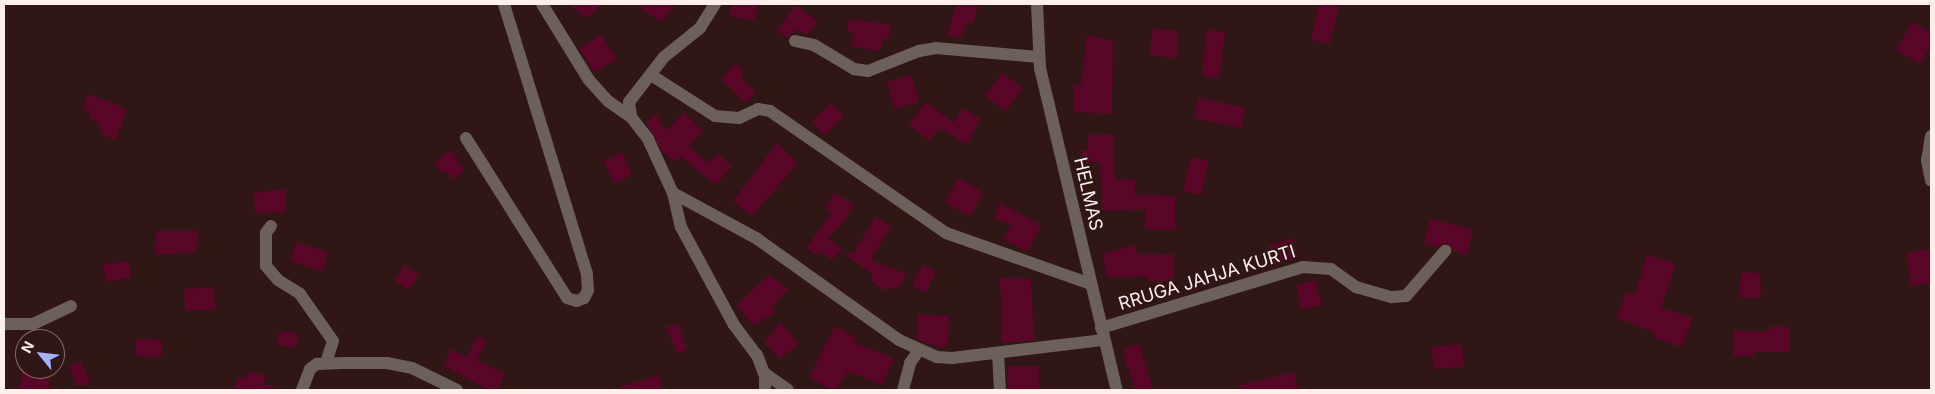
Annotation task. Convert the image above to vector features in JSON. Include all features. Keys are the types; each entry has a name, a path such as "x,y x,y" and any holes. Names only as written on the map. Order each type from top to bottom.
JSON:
{"street":[{"path":"466,138 567,298 576,301 584,298 588,290 587,274 504,4"},
{"path":"542,4 589,80 608,101 631,117 648,139 673,193 681,227 734,325 756,355 764,373 765,390"},
{"path":"631,117 629,102 636,89 651,75 664,57 700,28 715,4"},
{"name":"HELMAS","path":"1037,4 1039,57 1117,390"},
{"path":"795,41 814,44 854,68 868,70 919,51 936,48 1039,57"},
{"path":"651,75 715,116 739,118 758,109 770,111 946,233 1091,284"},
{"path":"1931,136 1927,160 1931,181"},
{"path":"673,193 756,238 868,320 919,350 952,358 998,353 1103,334"},
{"path":"271,226 266,233 266,266 278,280 300,294 333,341 326,363"},
{"name":"RRUGA JAHJA KURTI","path":"1103,334 1303,267 1316,265 1331,269 1356,287 1392,297 1406,296 1445,251"},
{"path":"4,324 33,324 71,306"},
{"path":"903,390 910,363 919,350"},
{"path":"998,353 1000,390"},
{"path":"302,390 310,369 326,363 387,363 412,368 457,390"},
{"path":"764,373 788,390"}],"building":[{"path":"569,4 604,4 585,18"},
{"path":"635,4 676,4 661,22"},
{"path":"732,4 758,4 754,21 729,16"},
{"path":"957,4 978,4 974,22 969,21 960,38 947,34"},
{"path":"1319,4 1339,4 1330,44 1311,40"},
{"path":"796,5 818,22 807,35 797,29 788,38 777,30"},
{"path":"849,19 891,25 888,40 882,39 880,51 851,46 853,33 847,32"},
{"path":"1912,22 1931,33 1931,45 1920,64 1896,50"},
{"path":"1152,29 1178,30 1177,58 1150,56"},
{"path":"1207,30 1225,32 1219,78 1202,76"},
{"path":"601,35 617,59 594,72 579,48"},
{"path":"1087,35 1113,41 1112,114 1074,112 1074,85 1081,85"},
{"path":"736,64 743,71 742,79 756,92 746,103 721,80"},
{"path":"1002,73 1023,88 1006,111 985,96"},
{"path":"911,75 919,102 895,109 887,82"},
{"path":"89,94 127,109 116,140 102,135 104,131 98,128 101,124 89,119 92,110 82,110"},
{"path":"1198,98 1246,108 1241,128 1194,118"},
{"path":"926,102 954,123 962,108 981,119 967,144 939,128 930,141 909,125"},
{"path":"831,103 844,116 825,135 812,122"},
{"path":"684,112 703,131 689,146 709,164 717,153 732,166 715,185 680,156 675,162 662,151 646,123 656,114 666,131"},
{"path":"1113,134 1115,180 1135,179 1135,195 1175,196 1175,230 1145,229 1145,209 1102,211 1100,162 1081,163 1081,150 1088,150 1088,135"},
{"path":"777,143 798,163 752,216 733,201"},
{"path":"452,150 464,171 453,180 447,170 441,173 434,162"},
{"path":"622,152 632,175 614,184 604,161"},
{"path":"1191,157 1209,161 1201,195 1183,191"},
{"path":"958,178 983,192 971,216 945,203"},
{"path":"286,189 286,212 255,213 254,193"},
{"path":"834,193 853,204 845,221 828,238 842,249 832,260 820,251 816,255 806,248 832,213 825,209"},
{"path":"1000,203 1041,225 1028,252 1003,239 1011,224 994,218"},
{"path":"875,217 891,226 871,260 907,274 897,290 889,287 885,291 870,280 873,274 846,256 848,252 853,254"},
{"path":"1430,219 1473,230 1467,255 1453,251 1447,243 1437,247 1424,244"},
{"path":"156,231 198,231 196,252 155,255"},
{"path":"1292,238 1298,257 1274,266 1268,246"},
{"path":"296,242 328,252 322,271 290,261"},
{"path":"1136,245 1137,255 1173,254 1174,281 1148,281 1148,276 1107,277 1102,254"},
{"path":"1931,249 1931,283 1911,286 1906,253"},
{"path":"1647,255 1676,264 1661,308 1693,318 1681,347 1654,337 1655,333 1616,317 1627,292 1635,295"},
{"path":"128,261 131,277 106,282 103,265"},
{"path":"404,265 419,274 409,290 394,281"},
{"path":"923,265 936,272 926,293 912,286"},
{"path":"1741,272 1760,273 1761,298 1740,298"},
{"path":"769,275 788,289 771,309 775,313 753,325 736,305"},
{"path":"1000,278 1031,279 1034,340 1002,343"},
{"path":"1315,280 1322,305 1301,310 1296,285"},
{"path":"214,287 215,309 185,311 184,289"},
{"path":"918,315 949,316 948,347 933,346 917,339"},
{"path":"781,322 799,344 780,359 764,342"},
{"path":"678,323 687,348 677,354 666,327"},
{"path":"835,326 857,339 854,343 894,358 882,385 848,371 836,390 832,390 809,377"},
{"path":"1770,326 1789,327 1790,352 1754,352 1754,356 1733,356 1734,331 1770,331"},
{"path":"279,331 298,334 296,348 277,345"},
{"path":"478,336 487,340 477,360 505,374 497,390 489,390 443,365 451,349 466,357"},
{"path":"136,339 161,340 161,357 136,356"},
{"path":"1139,344 1153,389 1135,390 1122,350"},
{"path":"1462,344 1464,367 1433,369 1432,347"},
{"path":"81,361 90,382 78,387 69,366"},
{"path":"1007,366 1039,366 1039,390 1008,390"},
{"path":"248,371 266,376 263,384 274,387 273,390 234,390 238,376 246,379"},
{"path":"1294,372 1298,390 1239,390 1238,386"},
{"path":"659,375 663,390 620,390 619,387"},
{"path":"21,379 50,379 49,390 20,389"}]}
